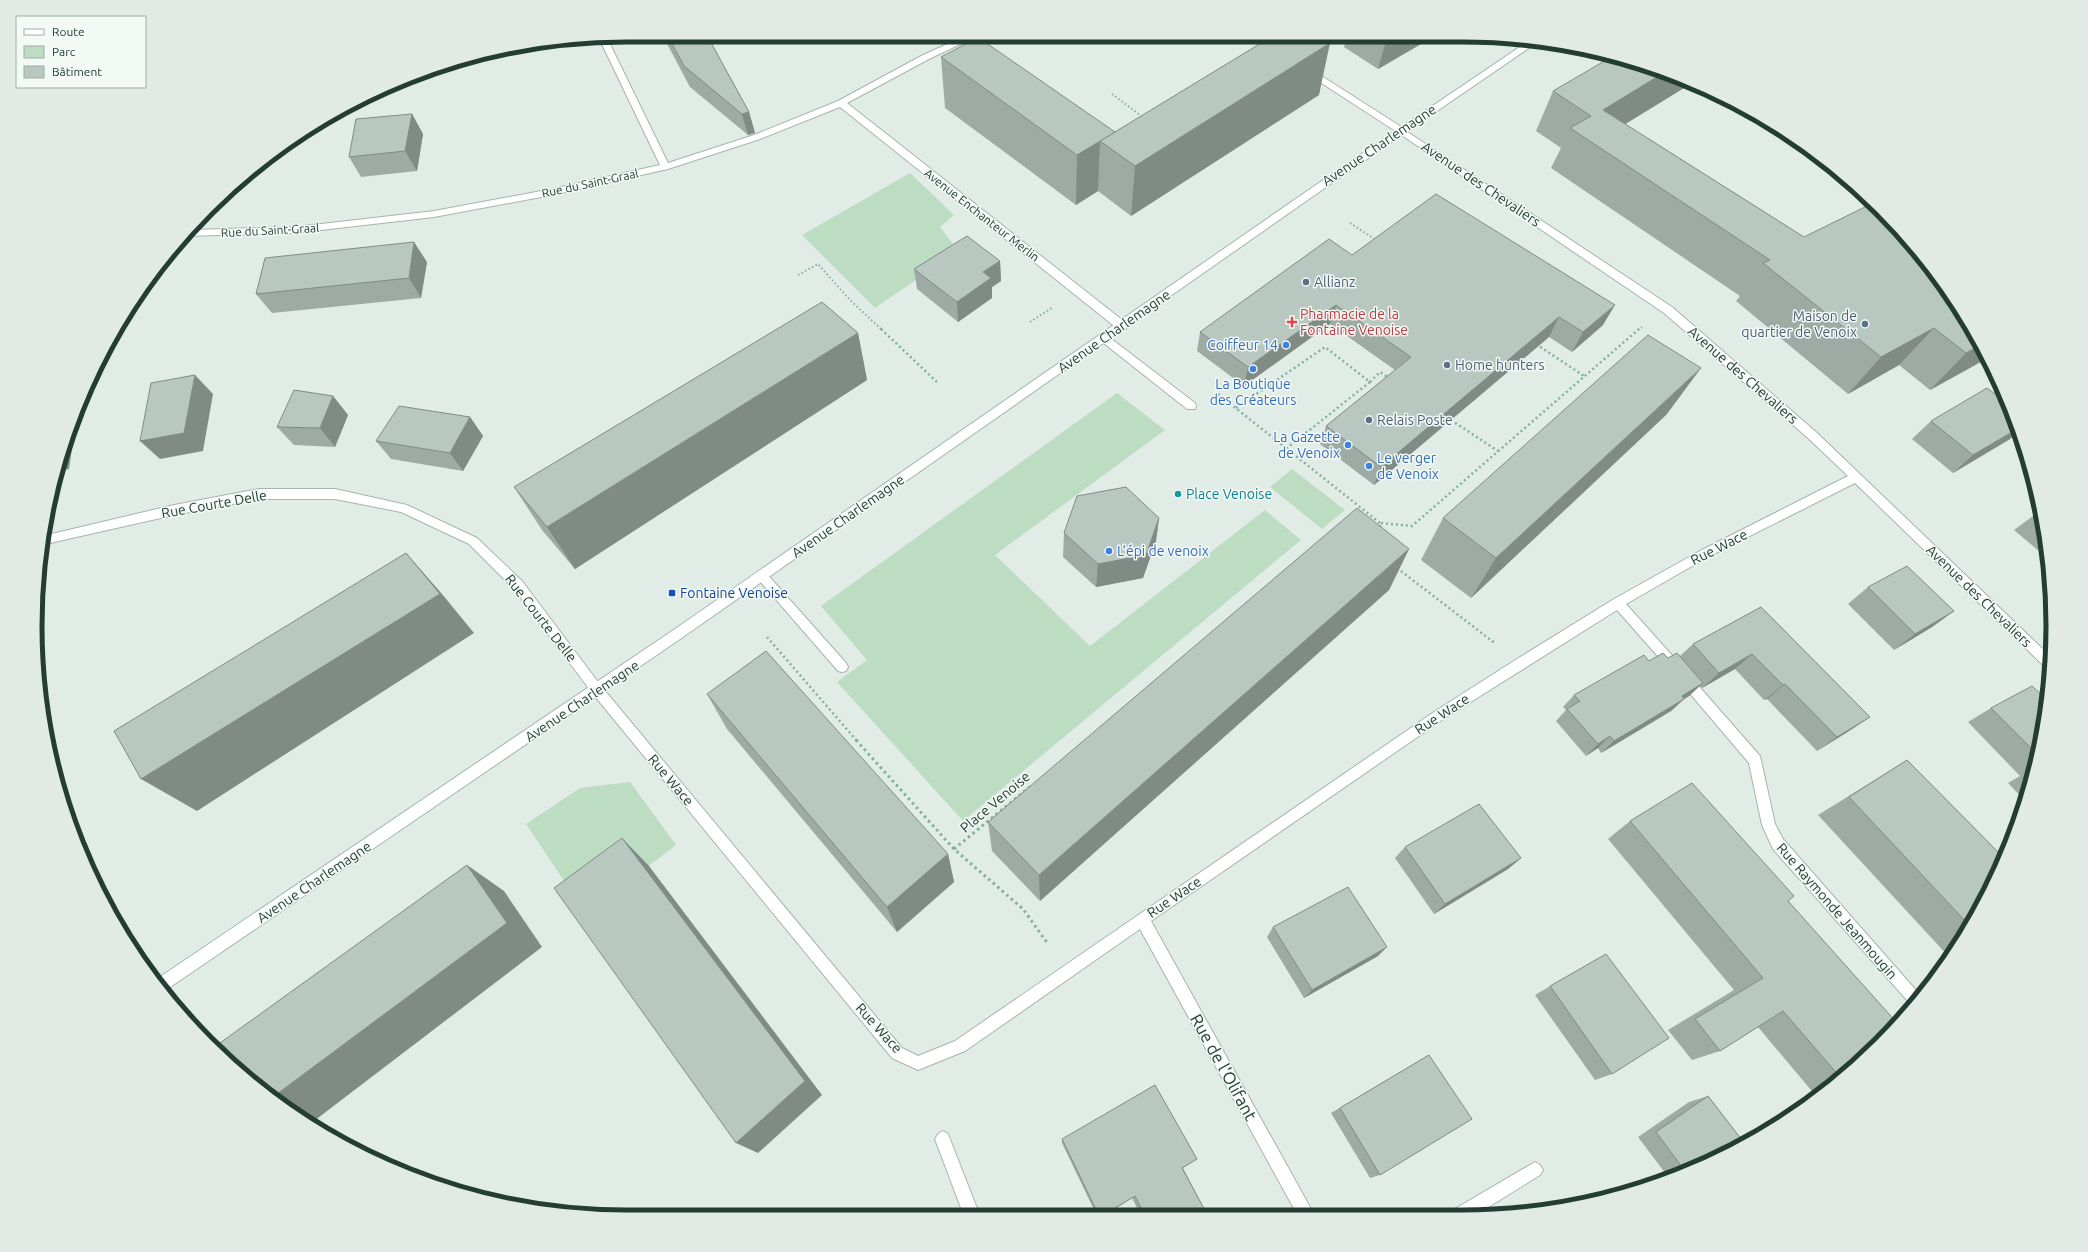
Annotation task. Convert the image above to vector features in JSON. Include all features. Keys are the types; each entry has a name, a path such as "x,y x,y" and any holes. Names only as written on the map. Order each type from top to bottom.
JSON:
{"street":[{"name":"Rue du Saint-Graal","path":"195,233 295,230 434,214 552,192 665,167 757,137 841,103 926,57 960,42"},
{"path":"605,43 665,167"},
{"name":"Avenue Charlemagne","path":"164,983 597,690 1105,338 1400,130 1528,46"},
{"name":"Avenue des Chevaliers","path":"1301,66 1400,130 1668,310 1812,436 2045,659"},
{"name":"Avenue Enchanteur Merlin","path":"841,103 1122,326"},
{"path":"1105,338 1191,406"},
{"name":"Rue Wace","path":"597,690 897,1052 918,1063 960,1046 1438,716 1618,603 1702,555 1855,478"},
{"name":"Rue Courte Delle","path":"49,539 174,510 259,494 335,494 403,508 473,541 518,585 597,690"},
{"path":"762,576 842,667"},
{"name":"Rue Raymonde Jeanmougin","path":"1618,603 1755,760 1769,825 1778,844 1793,863 1913,997"},
{"name":"Rue de l'Olifant","path":"1142,919 1303,1210"},
{"path":"943,1139 970,1210"},
{"path":"1469,1210 1535,1170"}],"path":[{"path":"1112,94 1150,123"},
{"path":"1350,223 1377,240"},
{"path":"798,275 818,264 850,300 938,383"},
{"path":"1030,322 1055,305"},
{"path":"1372,524 1380,523 1412,526 1584,376 1644,326"},
{"path":"1531,341 1584,376"},
{"path":"1236,408 1325,347 1370,382"},
{"path":"1288,448 1370,382 1380,372 1390,379"},
{"path":"1213,390 1288,448 1380,523 1381,530"},
{"path":"1451,420 1498,451"},
{"path":"1396,567 1498,645"},
{"name":"Place Venoise","path":"767,637 850,733 954,849 1034,783"},
{"path":"954,849 1023,909 1048,944"}],"green space":[{"path":"910,173 954,215 940,227 958,251 875,308 802,235"},
{"path":"1117,393 1165,430 995,555 1090,646 1265,510 1301,540 963,821 837,682 867,660 821,606"},
{"path":"1292,469 1345,510 1322,529 1270,487"},
{"path":"630,782 676,845 586,914 526,824 580,788"}],"building":[{"path":"671,42 711,42 749,112 742,114 684,66"},
{"path":"969,42 985,42 1115,132 1077,155 941,57"},
{"path":"1263,42 1330,43 1135,166 1100,141"},
{"path":"1606,60 1658,76 1603,110 1804,237 1867,206 1901,241 1925,270 1948,302 1975,348 1966,353 1934,328 1881,357 1763,263 1770,260 1570,128 1591,116 1553,91"},
{"path":"412,114 405,151 349,157 356,119"},
{"path":"1436,194 1615,305 1583,332 1559,317 1381,467 1326,426 1411,357 1336,305 1248,367 1200,332 1329,239 1352,255"},
{"path":"967,236 1000,261 983,272 991,278 957,302 914,269"},
{"path":"414,242 409,278 256,294 265,258"},
{"path":"822,302 858,333 547,527 514,487"},
{"path":"1648,335 1701,368 1496,558 1443,518"},
{"path":"195,375 184,433 140,441 151,383"},
{"path":"1987,388 1999,397 2013,432 1973,455 1931,421"},
{"path":"294,390 333,396 320,428 277,427"},
{"path":"399,406 470,417 450,453 376,441"},
{"path":"1126,487 1159,518 1146,555 1098,564 1064,533 1077,496"},
{"path":"1357,508 1409,549 1039,875 988,822"},
{"path":"406,553 440,594 141,779 114,731"},
{"path":"1907,566 1954,611 1915,634 1868,587"},
{"path":"1761,607 1870,717 1837,737 1785,684 1783,685 1752,654 1719,673 1693,644"},
{"path":"766,651 948,854 887,907 707,694"},
{"path":"1663,653 1668,658 1677,653 1703,683 1682,696 1684,699 1614,741 1610,736 1598,744 1567,709 1580,701 1574,695 1644,655 1649,661"},
{"path":"2032,686 2042,695 2033,750 1991,708"},
{"path":"1907,760 2000,854 1986,884 1966,922 1849,797"},
{"path":"1692,783 1794,896 1788,901 1894,1019 1875,1039 1837,1073 1783,1011 1720,1051 1695,1019 1763,978 1630,821"},
{"path":"1479,804 1521,858 1445,904 1405,847"},
{"path":"622,838 805,1081 736,1143 554,888"},
{"path":"467,865 507,923 277,1094 241,1065 218,1044"},
{"path":"1348,887 1387,947 1312,990 1273,927"},
{"path":"1606,954 1669,1038 1612,1074 1550,986"},
{"path":"1429,1055 1472,1119 1380,1175 1340,1108"},
{"path":"1155,1085 1197,1159 1182,1168 1205,1210 1142,1210 1135,1196 1112,1210 1096,1210 1062,1139"},
{"path":"1708,1096 1741,1139 1682,1167 1656,1132"}],"place":[{"name":"Allianz","path":"1306,282"},
{"name":"Pharmacie de la Fontaine Venoise","path":"1292,322"},
{"name":"Maison de quartier de Venoix","path":"1865,324"},
{"name":"Coiffeur 14","path":"1286,345"},
{"name":"Home hunters","path":"1447,365"},
{"name":"La Boutique des Créateurs","path":"1253,369"},
{"name":"Relais Poste","path":"1369,420"},
{"name":"La Gazette de Venoix","path":"1348,445"},
{"name":"Le verger de Venoix","path":"1369,466"},
{"name":"Place Venoise","path":"1178,494"},
{"name":"L'épi de venoix","path":"1109,551"},
{"name":"Fontaine Venoise","path":"672,593"}]}
